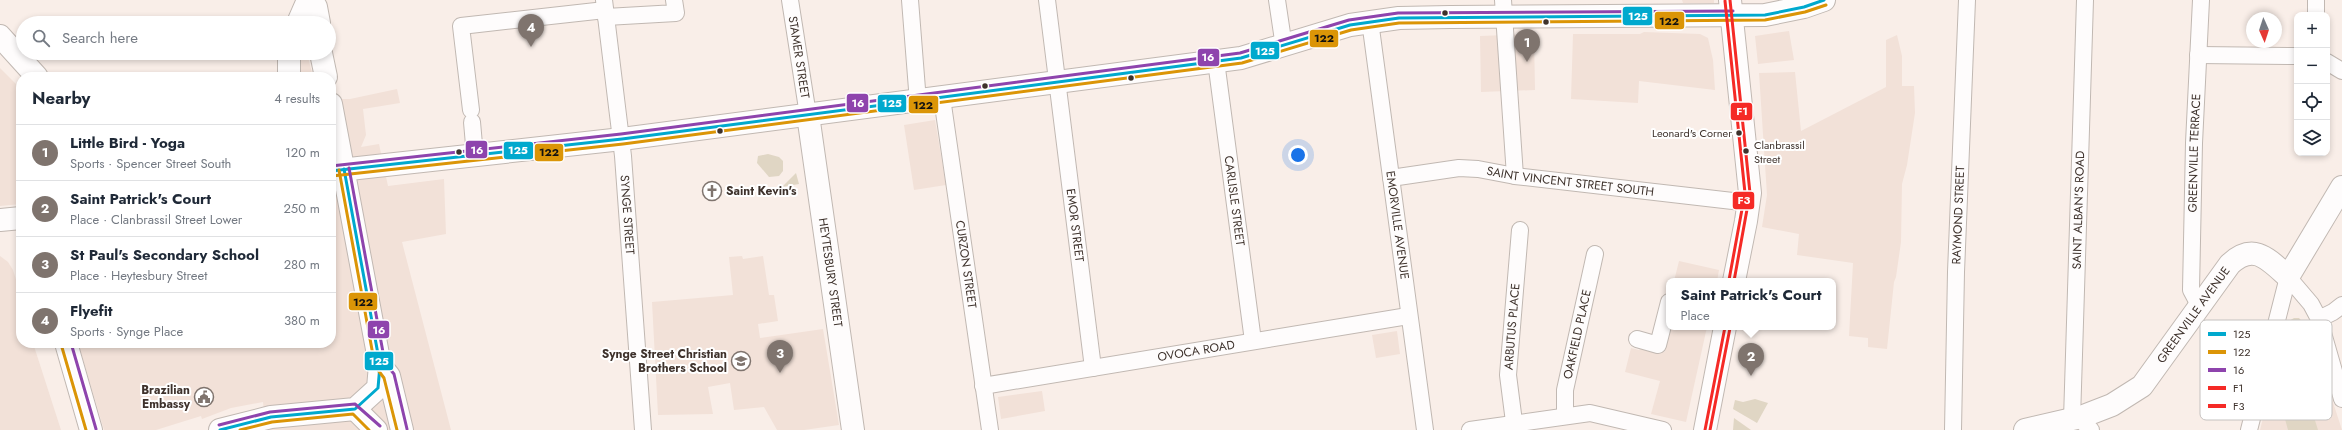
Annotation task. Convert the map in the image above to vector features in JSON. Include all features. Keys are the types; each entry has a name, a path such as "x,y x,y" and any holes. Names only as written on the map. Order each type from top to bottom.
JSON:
{"main road":[{"path":"301,16 308,0"},
{"path":"312,0 316,7 318,16"},
{"path":"338,170 622,139 918,102 1241,58 1284,47 1350,25 1370,21 1504,8 1732,8 1783,12 1824,0"},
{"path":"1732,8 1750,203 1735,278"},
{"path":"0,36 16,54"},
{"path":"22,60 32,72"},
{"path":"289,60 289,72"},
{"path":"322,60 325,72"},
{"name":"HEYTESBURY STREET","path":"808,115 853,430"},
{"path":"220,430 271,417 355,409 378,388 380,365 338,170 336,151"},
{"path":"2288,277 2342,187"},
{"path":"0,220 16,218"},
{"name":"GREENVILLE AVENUE","path":"2025,430 2081,422 2142,386 2230,264 2244,254 2254,252 2262,256 2288,277"},
{"path":"1705,430 1724,330"},
{"path":"67,348 91,430"},
{"path":"380,365 389,376 402,430"},
{"path":"355,409 376,430"}],"street":[{"path":"475,156 461,26 605,9 676,13 674,0"},
{"name":"STAMER STREET","path":"790,0 808,115"},
{"path":"910,0 918,102"},
{"name":"EMOR STREET","path":"1046,0 1093,368"},
{"path":"1277,0 1284,47"},
{"name":"RAYMOND STREET","path":"1953,430 1956,272 1968,0"},
{"name":"SAINT ALBAN'S ROAD","path":"2081,422 2085,0"},
{"name":"GREENVILLE TERRACE","path":"2199,305 2191,290 2194,143 2202,0"},
{"path":"2316,0 2316,12"},
{"path":"1504,8 1515,176"},
{"name":"SYNGE STREET","path":"605,9 622,139 643,430"},
{"name":"EMORVILLE AVENUE","path":"1370,21 1408,316 1425,430"},
{"path":"2198,55 2294,56"},
{"name":"CARLISLE STREET","path":"1216,61 1253,341"},
{"path":"2330,64 2342,71"},
{"name":"CURZON STREET","path":"942,98 990,430"},
{"name":"SAINT VINCENT STREET SOUTH","path":"1391,178 1459,168 1478,169 1515,176 1750,203"},
{"name":"ARBUTUS PLACE","path":"1514,422 1508,375 1520,230"},
{"name":"OAKFIELD PLACE","path":"1565,416 1565,390 1595,254"},
{"path":"2277,320 2288,277"},
{"name":"GREENVILLE AVENUE","path":"2288,277 2311,304 2319,319"},
{"path":"2319,319 2333,312 2342,305"},
{"path":"1637,339 1658,345 1666,314"},
{"name":"OVOCA ROAD","path":"983,386 1408,316"},
{"name":"GREENVILLE AVENUE","path":"2332,362 2341,391"},
{"path":"1470,430 1514,422 1590,413 1663,430"},
{"path":"2249,430 2252,420"}],"shaded area":[{"path":"1682,0 1714,0 1714,3 1683,3"},
{"path":"1789,31 1794,60 1758,64 1755,36"},
{"path":"1644,32 1700,34 1708,38 1713,60 1715,90 1639,81 1638,103 1571,99 1573,34 1640,34"},
{"path":"1534,34 1535,90 1481,92 1480,36"},
{"path":"1897,35 1902,56 1902,86 1914,86 1915,113 1907,165 1902,184 1901,242 1894,282 1887,349 1868,347 1868,338 1849,336 1853,263 1797,255 1799,234 1762,227 1767,195 1759,73 1795,72 1801,131 1886,87 1886,40"},
{"path":"295,60 309,60 312,72 294,72"},
{"path":"0,68 16,84 16,204 0,206"},
{"path":"397,89 400,103 363,109 366,135 361,147 379,144 388,186 444,179 446,234 402,242 451,430 266,430 263,402 231,408 202,419 201,416 156,430 104,430 79,348 336,348 336,99 350,99"},
{"path":"935,120 946,185 914,190 904,125"},
{"path":"768,154 779,157 783,161 783,171 779,176 769,177 757,163 758,156"},
{"path":"796,173 799,184 782,187"},
{"path":"0,256 8,262 16,279 16,348 35,348 61,430 0,430"},
{"name":"Synge Street Christian Brothers School","path":"742,256 743,259 763,256 769,295 774,295 778,321 758,324 760,338 823,329 839,425 804,430 777,430 764,407 734,410 730,383 708,387 713,414 658,415 652,302 733,295 729,257"},
{"path":"1679,261 1719,270 1718,278 1675,278"},
{"path":"2299,318 2301,320 2291,320"},
{"path":"1668,330 1706,330 1686,422 1651,414 1660,381 1625,372 1631,348 1639,350 1643,347 1665,352"},
{"path":"1397,331 1400,354 1376,358 1372,335"},
{"path":"1042,391 1045,411 1001,419 998,397"},
{"path":"1755,399 1768,403 1757,423 1733,409 1735,400 1743,402"},
{"path":"2332,399 2342,430 2260,430 2262,420 2332,420"},
{"path":"1734,418 1751,430 1733,430"},
{"path":"2285,420 2315,420 2318,430 2288,430"}],"transit line":[{"name":"F1","path":"1730,0 1750,193 1735,278"},
{"name":"125","path":"336,170 622,139 1241,58 1350,25 1399,18 1765,15 1804,7 1824,0"},
{"name":"F3","path":"1725,1 1745,193 1729,278"},
{"name":"122","path":"336,176 623,144 1242,63 1351,30 1399,23 1765,20 1805,12 1826,5"},
{"name":"16","path":"336,165 621,134 1240,53 1349,20 1398,13 1733,11"},
{"name":"16","path":"349,168 385,363 394,374 407,429"},
{"name":"125","path":"220,430 271,417 355,409 378,388 380,365 344,169"},
{"name":"122","path":"339,170 375,366 384,378 397,430"},
{"name":"F1","path":"1705,430 1724,330"},
{"name":"F3","path":"1710,430 1730,330"},
{"name":"122","path":"62,348 86,430"},
{"name":"16","path":"72,348 96,429"},
{"name":"16","path":"219,425 270,412 355,404 380,426"},
{"name":"122","path":"240,430 272,422 353,414 369,430"}],"place":[{"name":"Flyefit","path":"531,47"},
{"name":"Little Bird - Yoga","path":"1527,62"},
{"name":"Leonard's Corner","path":"1739,133"},
{"name":"Clanbrassil Street","path":"1746,151"},
{"name":"Saint Kevin's","path":"712,191"},
{"name":"Synge Street Christian Brothers School","path":"741,361"},
{"name":"St Paul's Secondary School","path":"780,373"},
{"name":"Saint Patrick's Court","path":"1751,376"},
{"name":"Brazilian Embassy","path":"204,397"}]}
